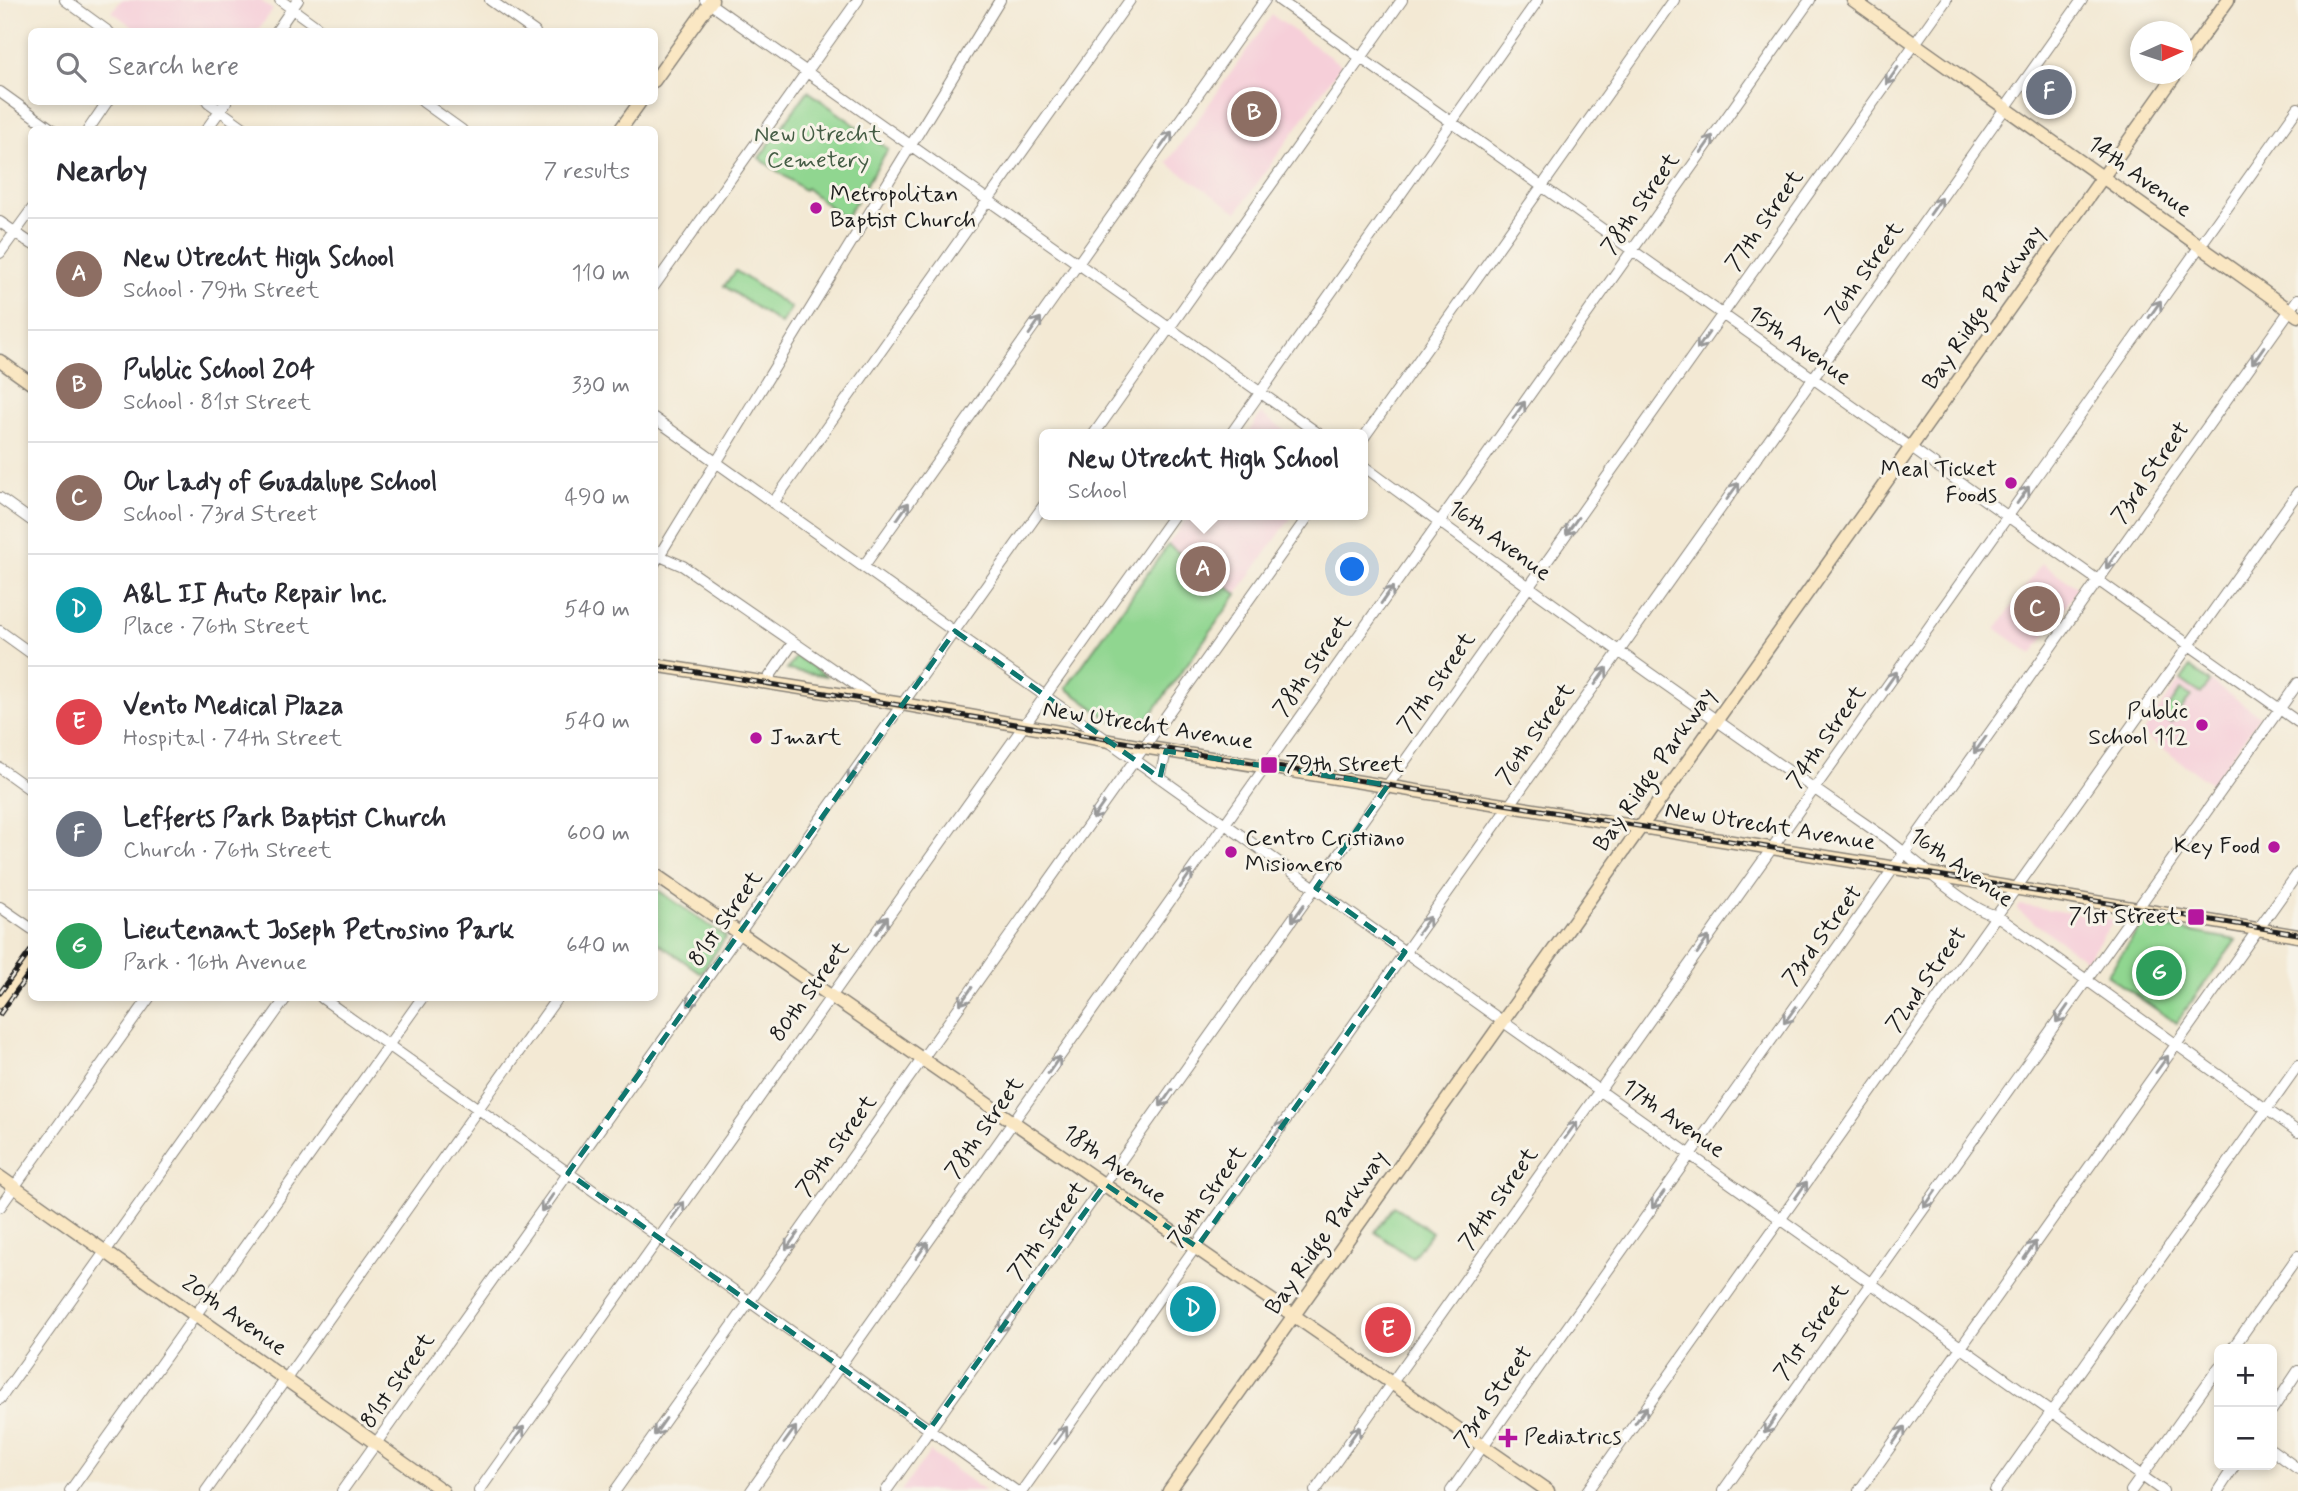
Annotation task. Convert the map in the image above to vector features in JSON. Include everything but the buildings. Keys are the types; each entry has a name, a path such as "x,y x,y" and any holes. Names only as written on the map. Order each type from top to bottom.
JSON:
{"street":[{"path":"65,0 104,28"},
{"path":"280,0 295,4 320,28"},
{"path":"490,0 529,28"},
{"path":"658,280 858,0"},
{"path":"658,555 718,462 1000,0"},
{"path":"773,503 1130,0"},
{"path":"863,567 1265,0"},
{"name":"15th Avenue","path":"1279,0 2298,722"},
{"path":"1098,429 1402,0"},
{"path":"1235,429 1538,0"},
{"path":"1368,431 1674,0"},
{"name":"78th Street","path":"751,1491 1810,0"},
{"name":"14th Avenue","path":"1853,0 2294,313"},
{"name":"77th Street","path":"886,1491 1946,0"},
{"name":"76th Street","path":"1022,1491 2082,0"},
{"path":"2193,49 2228,0"},
{"path":"658,75 709,1 1312,429"},
{"path":"279,28 295,4"},
{"name":"Bay Ridge Parkway","path":"1169,1491 2169,84"},
{"path":"0,92 47,126"},
{"path":"91,126 105,105"},
{"path":"427,105 456,126"},
{"path":"622,126 635,105"},
{"path":"209,126 223,106 243,126"},
{"name":"74th Street","path":"1315,1491 2298,108"},
{"path":"0,253 28,214"},
{"path":"0,222 28,241"},
{"name":"73rd Street","path":"1451,1491 2097,582 2294,313 2298,299"},
{"path":"0,361 28,379"},
{"name":"17th Avenue","path":"658,421 2163,1491"},
{"name":"16th Avenue","path":"1368,469 1814,789 1905,851 1930,873 1986,913 1996,915 2298,1132"},
{"name":"72nd Street","path":"1587,1491 2298,492"},
{"path":"0,498 28,518"},
{"name":"81st Street","path":"342,1491 1039,512"},
{"name":"80th Street","path":"479,1491 1170,520"},
{"name":"79th Street","path":"615,1491 1305,520"},
{"path":"658,559 683,566 876,699"},
{"path":"0,631 28,651"},
{"path":"765,683 793,643"},
{"name":"New Utrecht Avenue","path":"658,666 876,699 1166,751 1895,867 2298,936"},
{"name":"71st Street","path":"1723,1491 2298,683"},
{"path":"1160,778 1166,751"},
{"path":"0,768 28,788"},
{"path":"1859,1491 2298,873"},
{"name":"18th Avenue","path":"658,877 1548,1491"},
{"path":"0,907 28,926"},
{"path":"0,1002 28,963"},
{"path":"0,1207 147,1001"},
{"path":"0,1399 284,1001"},
{"path":"327,1001 1016,1491"},
{"path":"70,1491 420,1001"},
{"path":"206,1491 555,1001"},
{"path":"1995,1491 2298,1065"},
{"name":"20th Avenue","path":"0,1177 443,1491"},
{"path":"2236,1344 2298,1256"},
{"path":"2274,1407 2298,1371"},
{"path":"2131,1491 2214,1374"},
{"path":"2277,1454 2298,1469"},
{"path":"2218,1491 2232,1470"}],"highlighted area":[{"path":"955,631 1160,778 1166,751 1388,785 1316,888 1405,952 1197,1247 1105,1184 929,1430 568,1173"}],"shaded area":[{"path":"121,0 260,0 273,10 259,28 135,28 112,12"},
{"path":"1272,15 1341,65 1237,212 1167,163"},
{"path":"1261,414 1283,429 1250,429"},
{"path":"1185,520 1289,520 1143,726 1113,722 1066,688"},
{"path":"2042,563 2078,588 2032,654 1996,629"},
{"name":"Public School 112","path":"2190,666 2260,716 2212,784 2142,734"},
{"path":"2020,905 2114,920 2086,960 2017,910"},
{"path":"930,1452 985,1491 901,1491"}],"green space":[{"name":"New Utrecht Cemetery","path":"808,91 888,149 845,219 806,188 804,190 759,158"},
{"path":"736,271 791,308 781,324 724,286"},
{"path":"1168,545 1237,594 1143,726 1113,722 1066,688"},
{"path":"796,656 827,676 787,670"},
{"path":"2190,667 2210,682 2201,694 2181,680"},
{"path":"2181,690 2191,696 2171,723 2162,717"},
{"path":"658,890 726,937 701,973 658,943"},
{"path":"2143,923 2236,940 2176,1023 2107,975"},
{"path":"1394,1206 1432,1232 1412,1258 1375,1232"}],"railway":[{"path":"658,666 2298,934"},
{"path":"0,993 28,954"},
{"path":"0,1014 28,975"}],"place":[{"name":"Lefferts Park Baptist Church","path":"2049,92"},
{"name":"Public School 204","path":"1254,114"},
{"name":"Metropolitan Baptist Church","path":"816,208"},
{"name":"Meal Ticket Foods","path":"2011,483"},
{"name":"New Utrecht High School","path":"1203,569"},
{"name":"Our Lady of Guadalupe School","path":"2037,609"},
{"name":"Public School 112","path":"2202,725"},
{"name":"Jmart","path":"756,738"},
{"name":"79th Street","path":"1269,765"},
{"name":"Key Food","path":"2274,847"},
{"name":"Centro Cristiano Misionero","path":"1231,852"},
{"name":"71st Street","path":"2196,917"},
{"name":"Lieutenant Joseph Petrosino Park","path":"2159,973"},
{"name":"A&L II Auto Repair Inc.","path":"1193,1309"},
{"name":"Vento Medical Plaza","path":"1388,1330"},
{"name":"Pediatrics","path":"1508,1438"}]}
